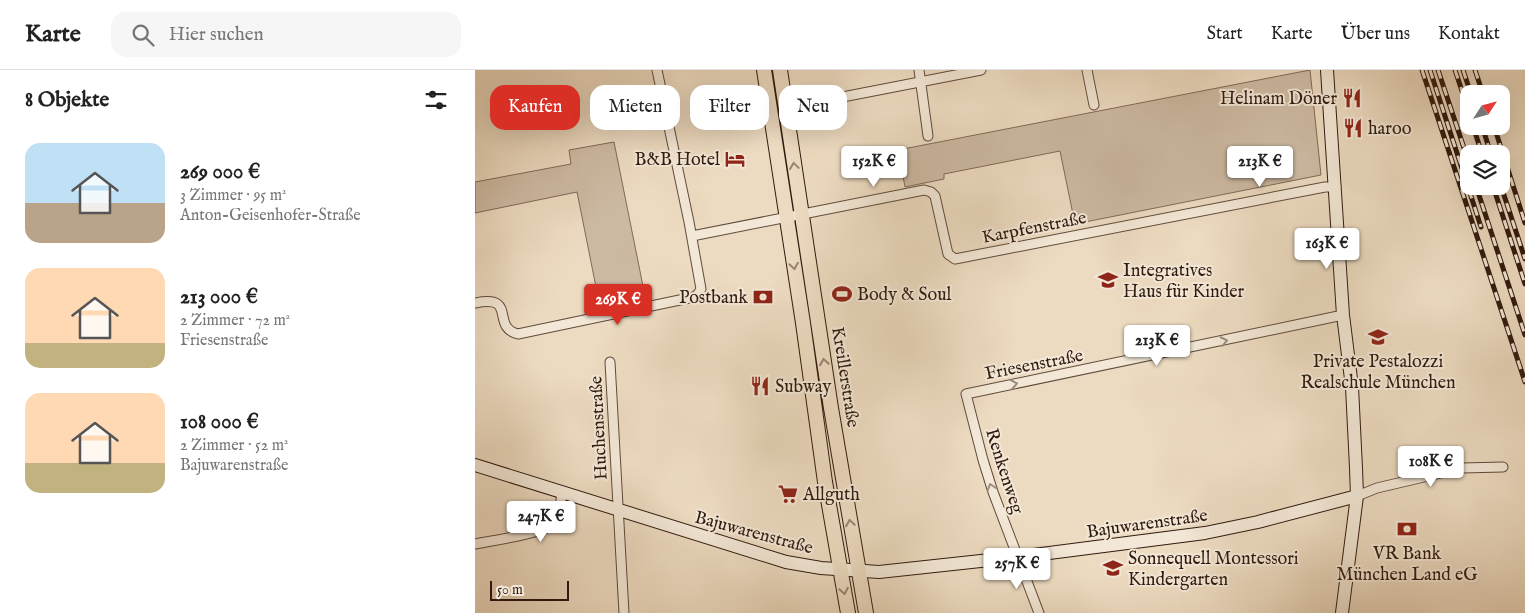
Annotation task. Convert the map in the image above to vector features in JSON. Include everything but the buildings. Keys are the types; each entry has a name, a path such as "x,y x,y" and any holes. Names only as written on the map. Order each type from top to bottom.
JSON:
{"main road":[{"name":"Kreillerstraße","path":"764,70 848,613"},
{"name":"Kreillerstraße","path":"780,70 782,85"},
{"name":"Kreillerstraße","path":"789,130 866,613"}],"street":[{"path":"475,303 489,300 495,301 500,306 506,326 512,332 518,334 694,297 698,294 701,288 692,236 657,70"},
{"path":"919,70 928,136"},
{"path":"847,97 981,70"},
{"path":"1087,70 1094,105"},
{"path":"1327,70 1343,316 1354,420 1357,496 1342,613"},
{"name":"Karpfenstraße","path":"692,236 924,190 931,192 935,196 949,254 955,259 1325,187 1336,187"},
{"name":"Friesenstraße","path":"966,394 1343,316"},
{"name":"Huchenstraße","path":"610,362 624,613"},
{"name":"Renkenweg","path":"966,394 993,492 1039,613"},
{"name":"Bajuwarenstraße","path":"475,465 786,562 879,572 1018,557 1205,533 1258,522 1357,496 1377,488 1462,468 1503,467"},
{"path":"475,544 540,531 552,525 557,516 562,492"}],"shaded area":[{"path":"1310,70 1321,175 1075,224 1060,151 944,174 944,179 905,187 898,150"},
{"path":"614,142 645,296 600,307 577,192 475,213 475,182 571,164 569,150"}],"railway":[{"path":"1422,70 1525,382"},
{"path":"1430,70 1481,227"},
{"path":"1438,70 1463,145"},
{"path":"1455,70 1460,85"},
{"path":"1463,70 1468,85"},
{"path":"1475,70 1480,85"},
{"path":"1476,135 1479,145"},
{"path":"1485,135 1488,145"},
{"path":"1497,135 1525,223"},
{"path":"1479,195 1525,335"},
{"path":"1496,195 1525,284"},
{"path":"1504,195 1525,259"}],"place":[{"name":"Helinam Döner","path":"1352,98"},
{"name":"haroo","path":"1353,128"},
{"name":"B&B Hotel","path":"735,159"},
{"name":"Integratives Haus für Kinder","path":"1108,280"},
{"name":"Body & Soul","path":"842,294"},
{"name":"Postbank","path":"763,297"},
{"name":"Private Pestalozzi Realschule München","path":"1378,337"},
{"name":"Subway","path":"760,386"},
{"name":"Allguth","path":"788,494"},
{"name":"VR Bank München Land eG","path":"1407,529"},
{"name":"Sonnequell Montessori Kindergarten","path":"1113,568"}]}
